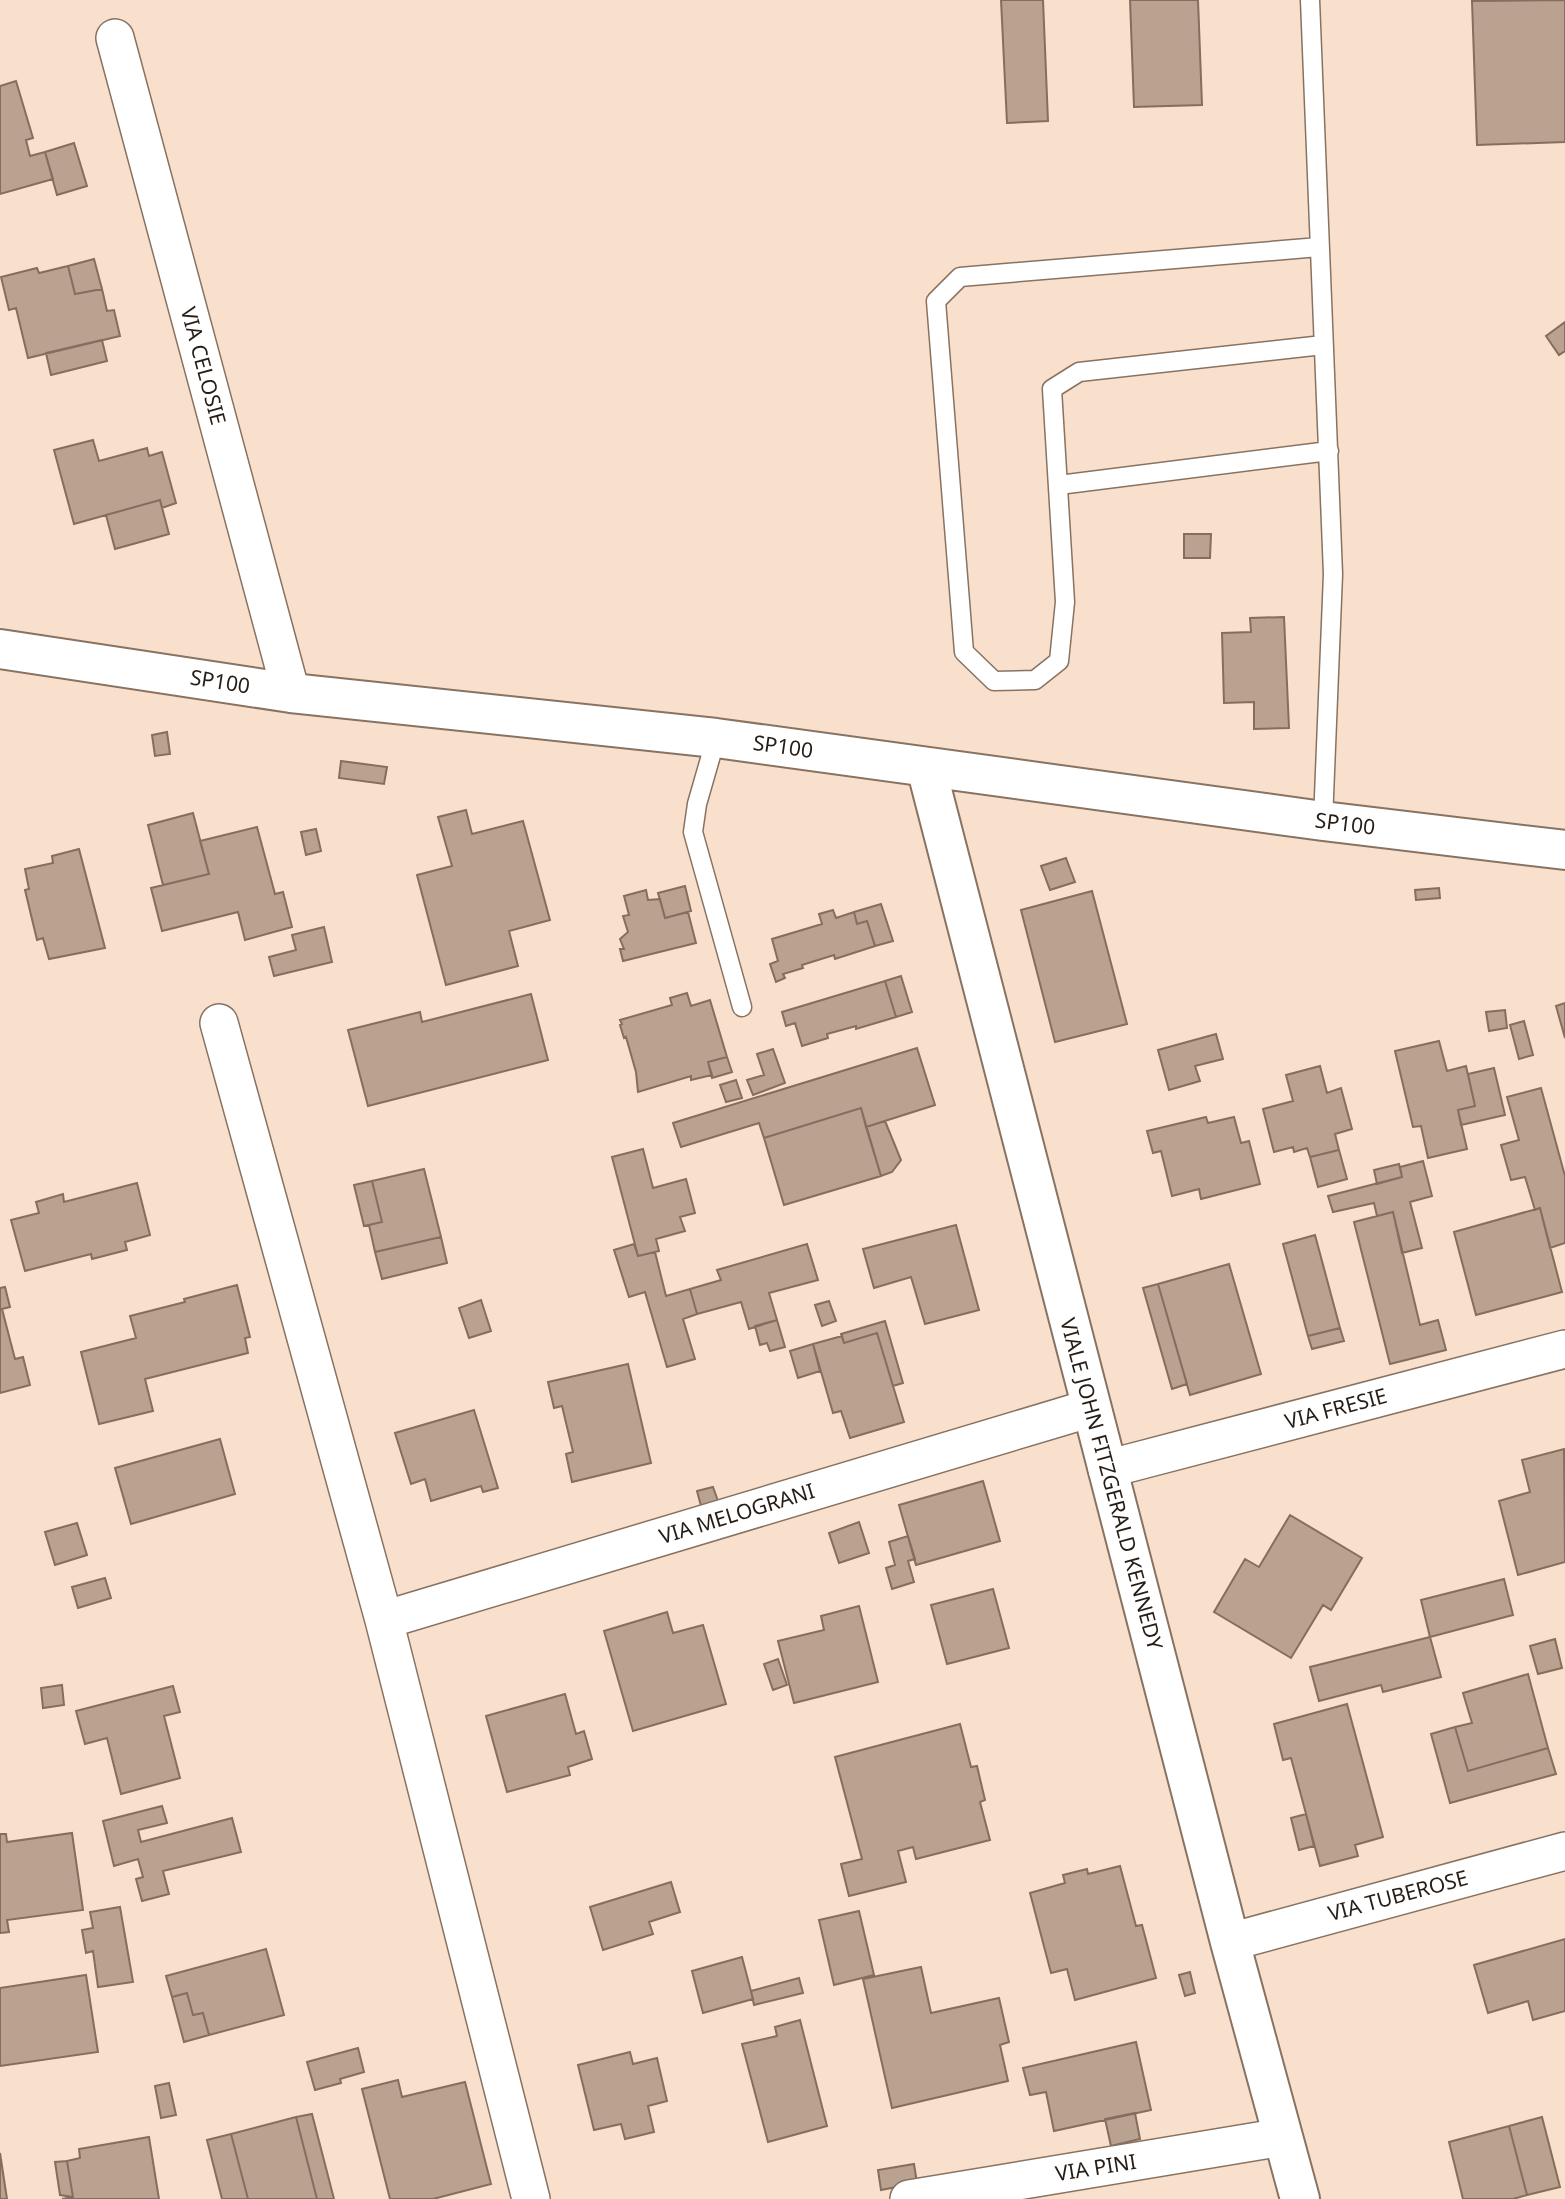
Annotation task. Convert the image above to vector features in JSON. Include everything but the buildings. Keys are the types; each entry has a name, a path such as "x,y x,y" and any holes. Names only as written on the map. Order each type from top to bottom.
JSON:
{"main road":[{"name":"SP100","path":"0,649 291,693 716,738 1323,821 1565,850"},
{"name":"VIALE JOHN FITZGERALD KENNEDY","path":"926,767 1230,1942 1300,2199"}],"street":[{"name":"VIA CELOSIE","path":"115,38 291,693"},
{"path":"219,1023 384,1620 531,2199"},
{"name":"VIA FRESIE","path":"1107,1469 1565,1349"},
{"name":"VIA MELOGRANI","path":"384,1620 1091,1408"},
{"name":"VIA TUBEROSE","path":"1230,1942 1565,1851"},
{"name":"VIA PINI","path":"909,2199 1283,2137"}],"lane":[{"path":"1310,0 1333,573 1323,821"},
{"path":"1319,247 960,277 936,301 964,652 993,681 1035,680 1059,661 1065,602 1052,389 1079,372 1323,345"},
{"path":"1059,485 1329,451"},
{"path":"716,738 697,804 694,832 742,1007"}]}
